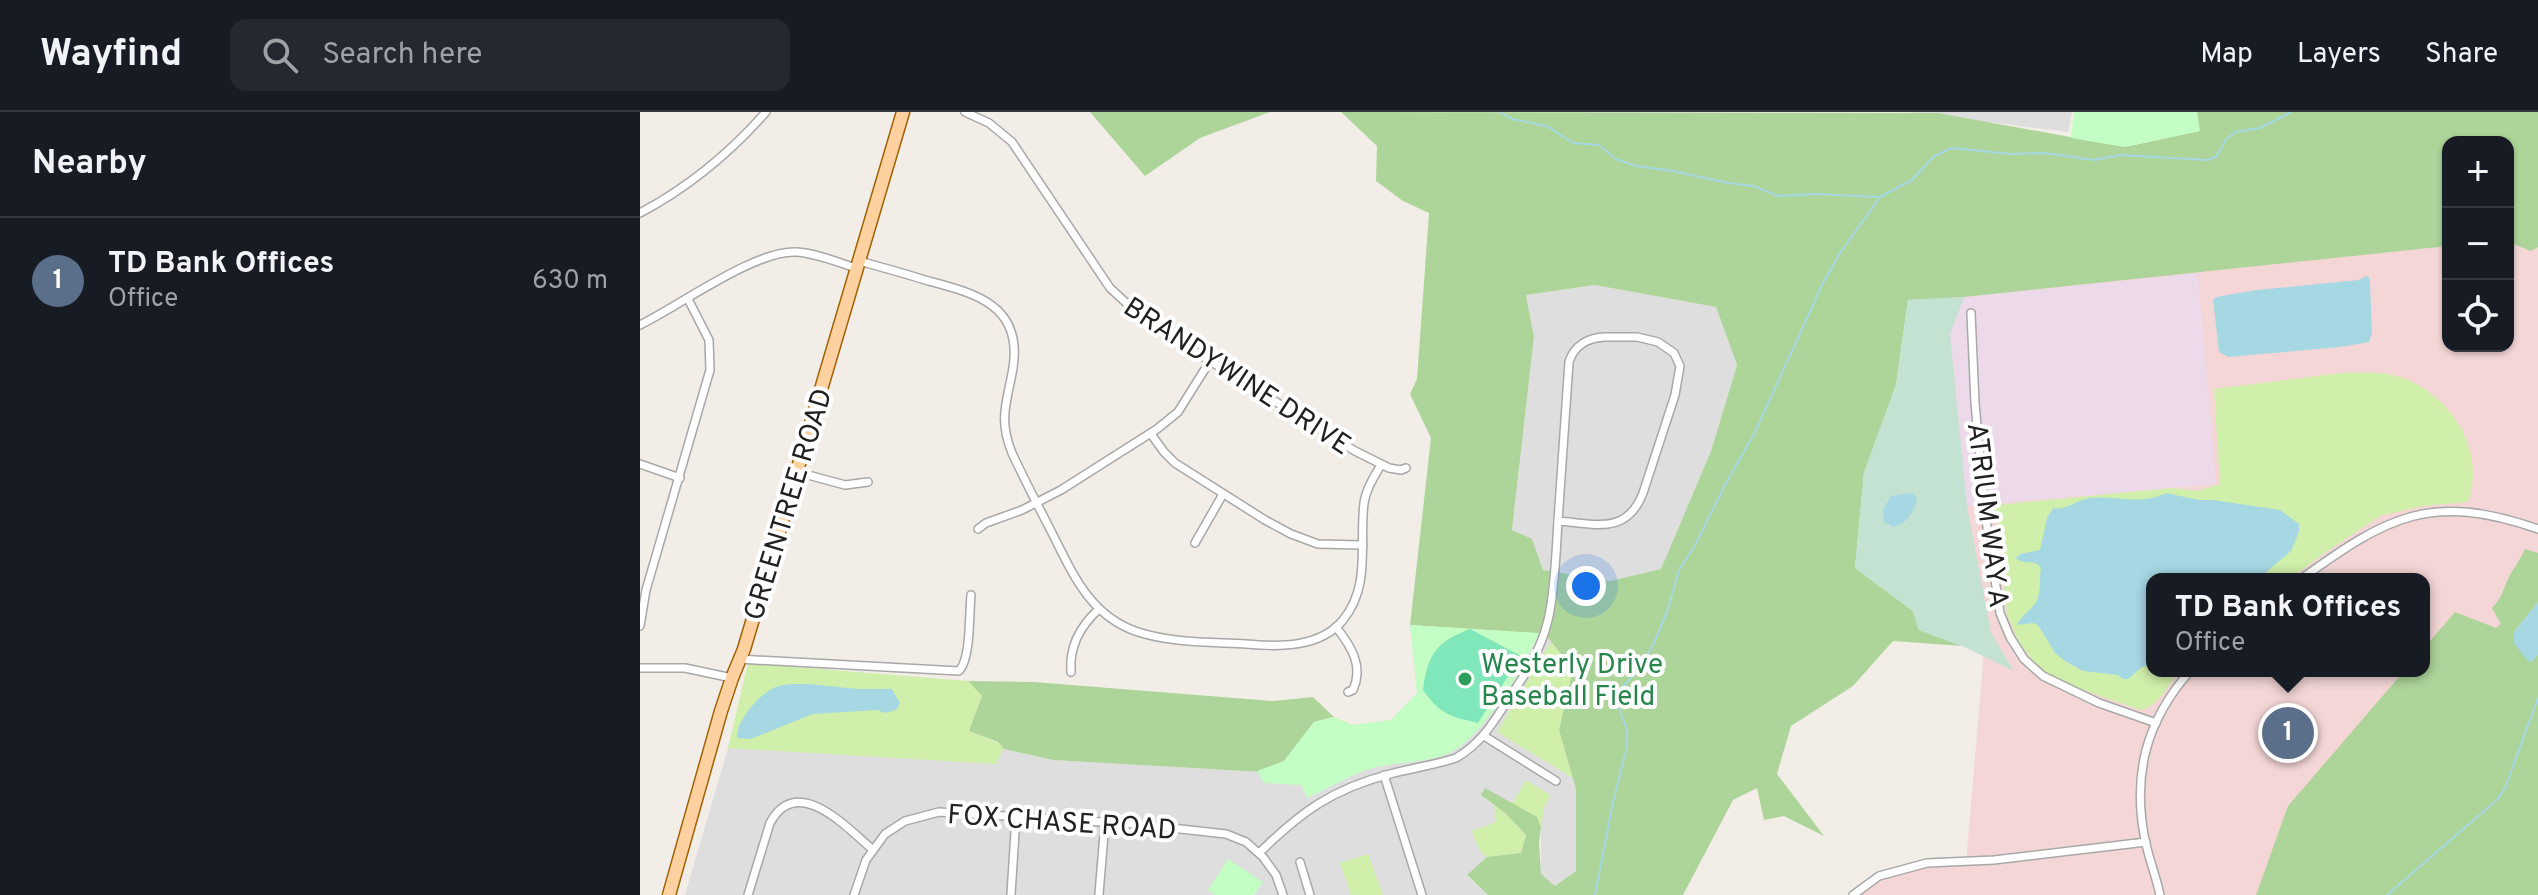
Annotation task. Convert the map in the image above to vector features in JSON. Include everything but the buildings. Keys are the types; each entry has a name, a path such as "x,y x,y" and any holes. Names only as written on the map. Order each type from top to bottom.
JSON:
{"main road":[{"name":"GREENTREE ROAD","path":"669,895 903,112"}],"street":[{"path":"640,213 668,198 707,170 734,147 766,112"},
{"name":"BRANDYWINE DRIVE","path":"965,112 989,123 1012,142 1117,296 1153,325 1381,465 1395,470 1406,468"},
{"path":"640,325 755,262 788,252 808,253 967,292 985,300 1002,314 1012,332 1015,349 1004,418 1005,437 1074,579 1099,609 1138,632 1159,637 1213,643 1297,644 1314,640 1336,627 1353,606 1360,587 1365,498 1381,465"},
{"path":"640,626 646,590 712,360 709,340 688,299"},
{"name":"ATRIUM WAY A","path":"1971,313 1985,513 2000,613 2010,637 2024,659 2043,676 2099,703 2156,723"},
{"path":"1259,853 1309,808 1343,790 1384,775 1456,758 1484,736 1521,681 1544,632 1550,606 1571,356 1581,344 1595,338 1637,337 1664,344 1676,355 1680,375 1635,511 1626,519 1609,524 1558,521"},
{"path":"978,529 1036,503 1151,434 1178,412 1210,361"},
{"path":"1151,434 1175,463 1273,525 1318,544 1363,545"},
{"path":"640,464 680,478"},
{"path":"797,472 845,485 868,482"},
{"path":"1195,543 1223,494"},
{"path":"2310,573 2362,536 2416,515 2445,511 2480,512 2538,529"},
{"path":"738,659 959,671 966,656 971,595"},
{"path":"1071,672 1070,662 1078,631 1099,609"},
{"path":"1336,627 1352,649 1356,661 1357,680 1353,690 1348,692"},
{"path":"640,668 685,668 732,678"},
{"path":"2160,895 2146,842 2140,783 2147,741 2171,696 2185,677"},
{"path":"1484,736 1556,781"},
{"path":"1384,775 1422,895"},
{"path":"748,895 770,823 786,806 800,802 815,805 872,849"},
{"name":"FOX CHASE ROAD","path":"854,895 872,849 895,827 927,814 951,812 1215,831 1237,837 1259,853 1276,875 1283,895"},
{"path":"1011,894 1016,817"},
{"path":"1099,894 1105,822"},
{"path":"1853,895 1879,876 1927,863 1994,860 2146,842"},
{"path":"1300,862 1310,895"}],"shaded area":[{"path":"1907,112 2072,112 2068,132"},
{"path":"2538,136 2538,895 1860,895 1884,879 1916,868 1966,863 1985,639 1896,152 2442,138 2442,352 2514,352 2514,137"},
{"path":"2198,273 2216,484 1967,506 1950,334 1964,297"},
{"path":"1595,285 1716,307 1737,365 1711,451 1661,569 1610,581 1543,570 1532,540 1512,530 1534,337 1526,295"},
{"path":"1410,625 1545,634 1551,642 1498,732 1573,778 1576,789 1576,871 1555,886 1541,874 1541,828 1481,796 1505,813 1521,853 1467,876 1488,895 685,895 728,748 995,764 1004,749 1053,760 1262,772 1334,717 1353,725 1391,720 1417,693"}],"green space":[{"path":"1090,112 1270,112 1200,138 1145,176"},
{"path":"1341,112 1938,113 2125,147 2199,131 2197,112 2538,112 2538,247 2531,251 2514,244 2514,136 2442,136 2442,247 1964,297 1908,300 1896,385 1864,473 1855,568 1913,611 1919,630 1962,646 1893,641 1853,686 1791,726 1777,774 1824,836 1784,816 1764,820 1757,788 1733,800 1683,895 1488,895 1467,875 1487,857 1521,853 1526,835 1505,813 1481,795 1485,788 1537,817 1541,828 1541,874 1555,886 1576,871 1576,789 1559,730 1573,669 1545,634 1410,625 1431,438 1410,394 1417,379 1429,213 1403,201 1376,181 1377,146","holes":["1595,285 1716,307 1737,365 1711,451 1661,569 1610,581 1543,570 1532,539 1512,530 1534,337 1526,295"]},
{"path":"2074,112 2197,112 2200,131 2125,147 2071,138"},
{"path":"1964,297 1950,334 1967,506 1991,633 2014,671 1919,630 1913,611 1855,568 1864,473 1896,385 1908,300"},
{"path":"2341,373 2376,373 2412,382 2439,400 2460,426 2467,441 2473,472 2467,502 2423,506 2380,516 2298,573 2146,573 2146,677 2175,677 2162,695 2152,705 2140,710 2066,684 2036,665 2019,642 2007,615 1996,505 2172,488 2197,491 2220,484 2214,389"},
{"path":"2525,549 2538,553 2538,602 2514,632 2514,643 2532,662 2538,654 2538,895 2256,895 2288,806 2399,677 2430,677 2430,641 2455,612 2496,628 2501,624 2492,608"},
{"path":"1410,625 1539,633 1500,701 1460,747 1428,759 1369,769 1307,798 1302,785 1264,783 1257,771 1284,761 1314,722 1334,717 1353,725 1391,720 1417,693"},
{"name":"Westerly Drive Baseball Field","path":"1470,629 1521,656 1478,723 1446,713 1423,690 1431,658 1436,651 1449,639"},
{"path":"1551,642 1573,669 1559,730 1573,778 1497,732"},
{"path":"748,663 968,681 982,696 970,731 998,743 1004,749 996,764 728,748"},
{"path":"968,681 1034,682 1273,701 1313,697 1334,717 1314,722 1284,761 1262,772 1053,760 1004,749 998,742 969,731 982,696"},
{"path":"1526,780 1550,795 1541,828 1537,817 1512,804"},
{"path":"1494,804 1526,835 1521,853 1487,857 1480,851 1472,831 1496,822"},
{"path":"1368,854 1383,895 1351,895 1340,863"},
{"path":"1228,859 1263,882 1254,895 1215,895 1208,890"}],"water":[{"path":"2366,276 2370,283 2372,333 2369,342 2228,357 2219,352 2213,300 2216,297 2359,280"},
{"path":"1911,493 1917,497 1913,511 1906,520 1893,527 1884,522 1883,510 1891,496"},
{"path":"2166,493 2280,510 2299,524 2299,532 2291,551 2265,573 2146,573 2146,666 2128,679 2083,671 2055,653 2038,625 2017,625 2036,601 2041,568 2036,563 2022,562 2016,558 2020,554 2040,550 2047,518 2053,508 2062,508 2089,498 2138,500"},
{"path":"2538,602 2538,654 2532,662 2514,643 2514,632"},
{"path":"809,684 892,689 900,703 896,710 885,713 877,710 813,714 751,739 737,738 740,724 763,695 780,686"}],"waterway":[{"path":"1500,112 1512,119 1547,126 1573,143 1599,145 1616,159 1636,166 1753,186 1779,196 1880,197"},
{"path":"1595,895 1627,746 1627,730 1617,692 1639,670 1654,643 1679,570 1754,434 1823,283 1840,253 1880,197 1912,180 1933,157 1951,148 2012,154 2045,153 2094,160 2120,155 2207,160 2216,157 2235,132 2260,128 2291,112"},
{"path":"2387,895 2498,799 2505,788 2538,698"}],"place":[{"name":"Westerly Drive Baseball Field","path":"1465,679"},
{"name":"TD Bank Offices","path":"2288,733"}]}
